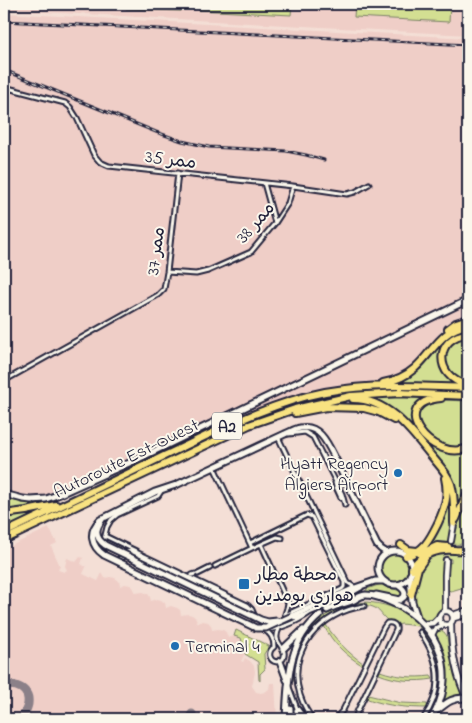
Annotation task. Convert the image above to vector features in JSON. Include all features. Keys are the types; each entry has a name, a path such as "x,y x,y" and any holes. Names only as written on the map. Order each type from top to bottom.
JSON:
{"highway":[{"path":"358,387 399,379 414,370 449,327 468,319"},
{"path":"436,343 452,329 468,325"},
{"path":"468,334 459,335 450,341 444,350 442,362 450,377 468,387"},
{"name":"Autoroute Est-Ouest","path":"4,533 215,432 286,402 324,392 358,387 468,387"},
{"name":"Autoroute Est-Ouest","path":"4,540 234,432 295,409 341,397 384,393 468,397"},
{"path":"468,397 428,400 420,405 416,410 415,416 416,424 420,431 435,444 453,451 468,448"},
{"path":"320,403 357,399 367,400 388,410 399,419 424,446 449,479 453,491 454,523"},
{"path":"271,417 322,408 367,409 391,417 424,446"},
{"path":"406,556 420,550 426,544 443,513 447,494 446,482 438,464"},
{"path":"454,523 468,492"},
{"path":"4,514 51,506 76,499"},
{"path":"406,556 418,555 437,546 459,548 468,544"},
{"path":"401,546 410,551 420,550"},
{"path":"411,572 416,561 421,558 443,550 458,551 468,548"},
{"path":"412,595 418,568 430,555 435,553"}],"main road":[{"path":"4,490 7,494 22,499 39,500 60,494 154,451 468,300"},
{"path":"327,610 362,595 382,595 400,600 405,594 404,590 398,585 377,580 331,598 266,628 256,628 101,554 93,544 92,537 96,525 102,519 156,492 176,485 300,428 308,427 314,429 323,436 338,464"},
{"path":"341,471 377,545 387,553"},
{"path":"102,519 97,528 97,536 105,545 264,621 271,622 292,616"},
{"path":"384,581 379,574 378,566 381,558 387,553 396,551 406,556 410,562 412,602 417,618"},
{"path":"119,562 123,554"},
{"path":"398,585 406,581 411,572"},
{"path":"366,595 392,603 417,618 432,635 439,649 444,673 443,689 436,712"},
{"path":"281,648 320,615"},
{"path":"286,719 290,669 295,649 308,627"},
{"path":"280,661 288,686"},
{"path":"287,695 290,696 290,719"},
{"path":"431,719 436,712 451,700 457,698 468,699"}],"street":[{"name":"ممر 35","path":"4,87 65,103 77,118 94,155 100,162 109,166 292,186 347,194 369,184"},
{"name":"ممر 37","path":"4,381 158,295 164,288 178,173"},
{"path":"264,183 275,223"},
{"name":"ممر 38","path":"167,272 196,274 208,271 251,252 288,204 292,186"},
{"path":"285,434 305,432 312,435 343,497 345,505"},
{"path":"278,437 348,583 356,588"},
{"path":"214,467 252,548"},
{"path":"162,490 158,496 114,517 108,523 102,551 104,555 258,629 279,628 293,623 311,612"},
{"path":"250,542 307,515 310,516 344,582 342,589 285,615"},
{"path":"451,541 454,523"},
{"path":"105,536 180,573 194,574 210,568"},
{"path":"215,566 260,544 277,537 282,538"},
{"path":"260,544 288,603 285,615"},
{"path":"445,611 446,560"},
{"path":"285,615 294,618 311,612 350,594 370,582"},
{"path":"313,719 304,706 297,683 297,669 304,648 314,632 325,621 340,612 364,606"},
{"path":"454,616 468,610"},
{"path":"424,624 433,623 445,611 451,612 454,616"},
{"path":"454,616 468,614"},
{"path":"454,616 451,624 452,652 468,699"},
{"path":"439,617 444,625"},
{"path":"335,719 343,710 384,627 387,623 392,623 396,630 355,719"},
{"path":"432,635 437,627 451,624"},
{"path":"264,630 268,632 274,642 274,647 270,652 270,658 274,662 280,661 284,656 276,636 279,628"},
{"path":"420,632 432,653 437,673 434,698 423,719"},
{"path":"274,647 281,648"},
{"path":"288,686 301,719"}],"shaded area":[{"path":"4,4 468,4 468,35 4,10"},
{"path":"4,13 468,38 468,316 458,317 450,323 441,331 429,349 408,371 387,381 340,388 262,407 104,472 56,495 40,499 17,496 8,491 4,486"},
{"path":"49,528 57,543 51,546 60,566 58,570 64,572 67,570 65,566 67,558 76,562 80,557 83,558 81,564 86,567 83,574 98,581 102,573 105,578 115,578 119,581 120,586 130,585 136,593 143,592 148,594 151,601 161,600 165,603 166,608 171,606 177,608 180,610 181,615 188,614 196,618 197,623 208,622 212,630 223,630 228,638 238,637 244,645 250,644 241,661 243,662 245,658 254,666 255,672 252,686 256,692 265,692 269,689 270,683 275,683 277,719 4,719 4,549"}],"green space":[{"path":"126,4 182,4 181,11 126,9"},
{"path":"199,4 292,4 291,15 198,10"},
{"path":"355,4 450,4 449,22 354,17"},
{"path":"468,327 468,332 450,338 441,367 446,376 458,384 395,382 449,334"},
{"path":"468,336 468,383 460,382 445,366 445,352 454,340"},
{"path":"378,398 425,398 417,405 412,414 412,421 420,436 442,451 461,453 468,450 468,485 457,510 457,494 451,478 381,403 375,400"},
{"path":"440,400 468,401 468,445 454,449 432,442 417,425 420,409 424,405"},
{"path":"448,487 451,490 453,541 468,498 468,541 460,544 441,543 426,550 443,513"},
{"path":"4,498 22,503 38,504 38,506 4,511"},
{"path":"40,512 4,529 4,516"},
{"path":"468,550 468,586 451,591 447,590 449,562 451,563 451,559 443,557 441,609 434,619 428,623 418,615 414,604 422,568 436,555 457,554"},
{"path":"395,554 405,558 409,568 405,578 395,582 385,578 381,568 385,558"},
{"path":"381,584 401,591 403,595 400,598 386,594 364,593 367,589"},
{"path":"367,602 389,606 409,615 431,638 439,658 442,677 439,696 429,719 424,719 435,697 437,669 436,659 428,639 418,626 401,624 397,626 388,621 377,609 370,606 347,609 335,614 316,628 304,647 294,682 294,666 297,651 303,638 312,626 337,609 351,604"},
{"path":"326,625 343,646 363,663 362,665 335,643 324,626"},
{"path":"236,630 269,646 264,654 265,669 260,674 260,681 258,662 245,654 249,644 243,645 241,638 234,636"},
{"path":"442,631 447,636 449,652 462,698 443,703 447,684 447,672 442,651 435,635 437,632"},
{"path":"380,671 393,675 431,676 433,679 412,681 385,676 379,674"},
{"path":"368,695 401,703 427,704 428,708 405,707 383,703 368,699"}],"taxiway":[{"path":"4,686 17,686 27,694 28,704 22,719"},
{"path":"190,719 192,714"}],"tunnel":[{"path":"446,560 451,541"}],"railway":[{"path":"4,21 468,45"},
{"path":"4,70 182,141 209,147 286,151 324,160"}],"place":[{"name":"Hyatt Regency Algiers Airport","path":"398,473"},
{"name":"محطة مطار هواري بومدين","path":"244,584"},
{"name":"Terminal 4","path":"175,646"}]}
